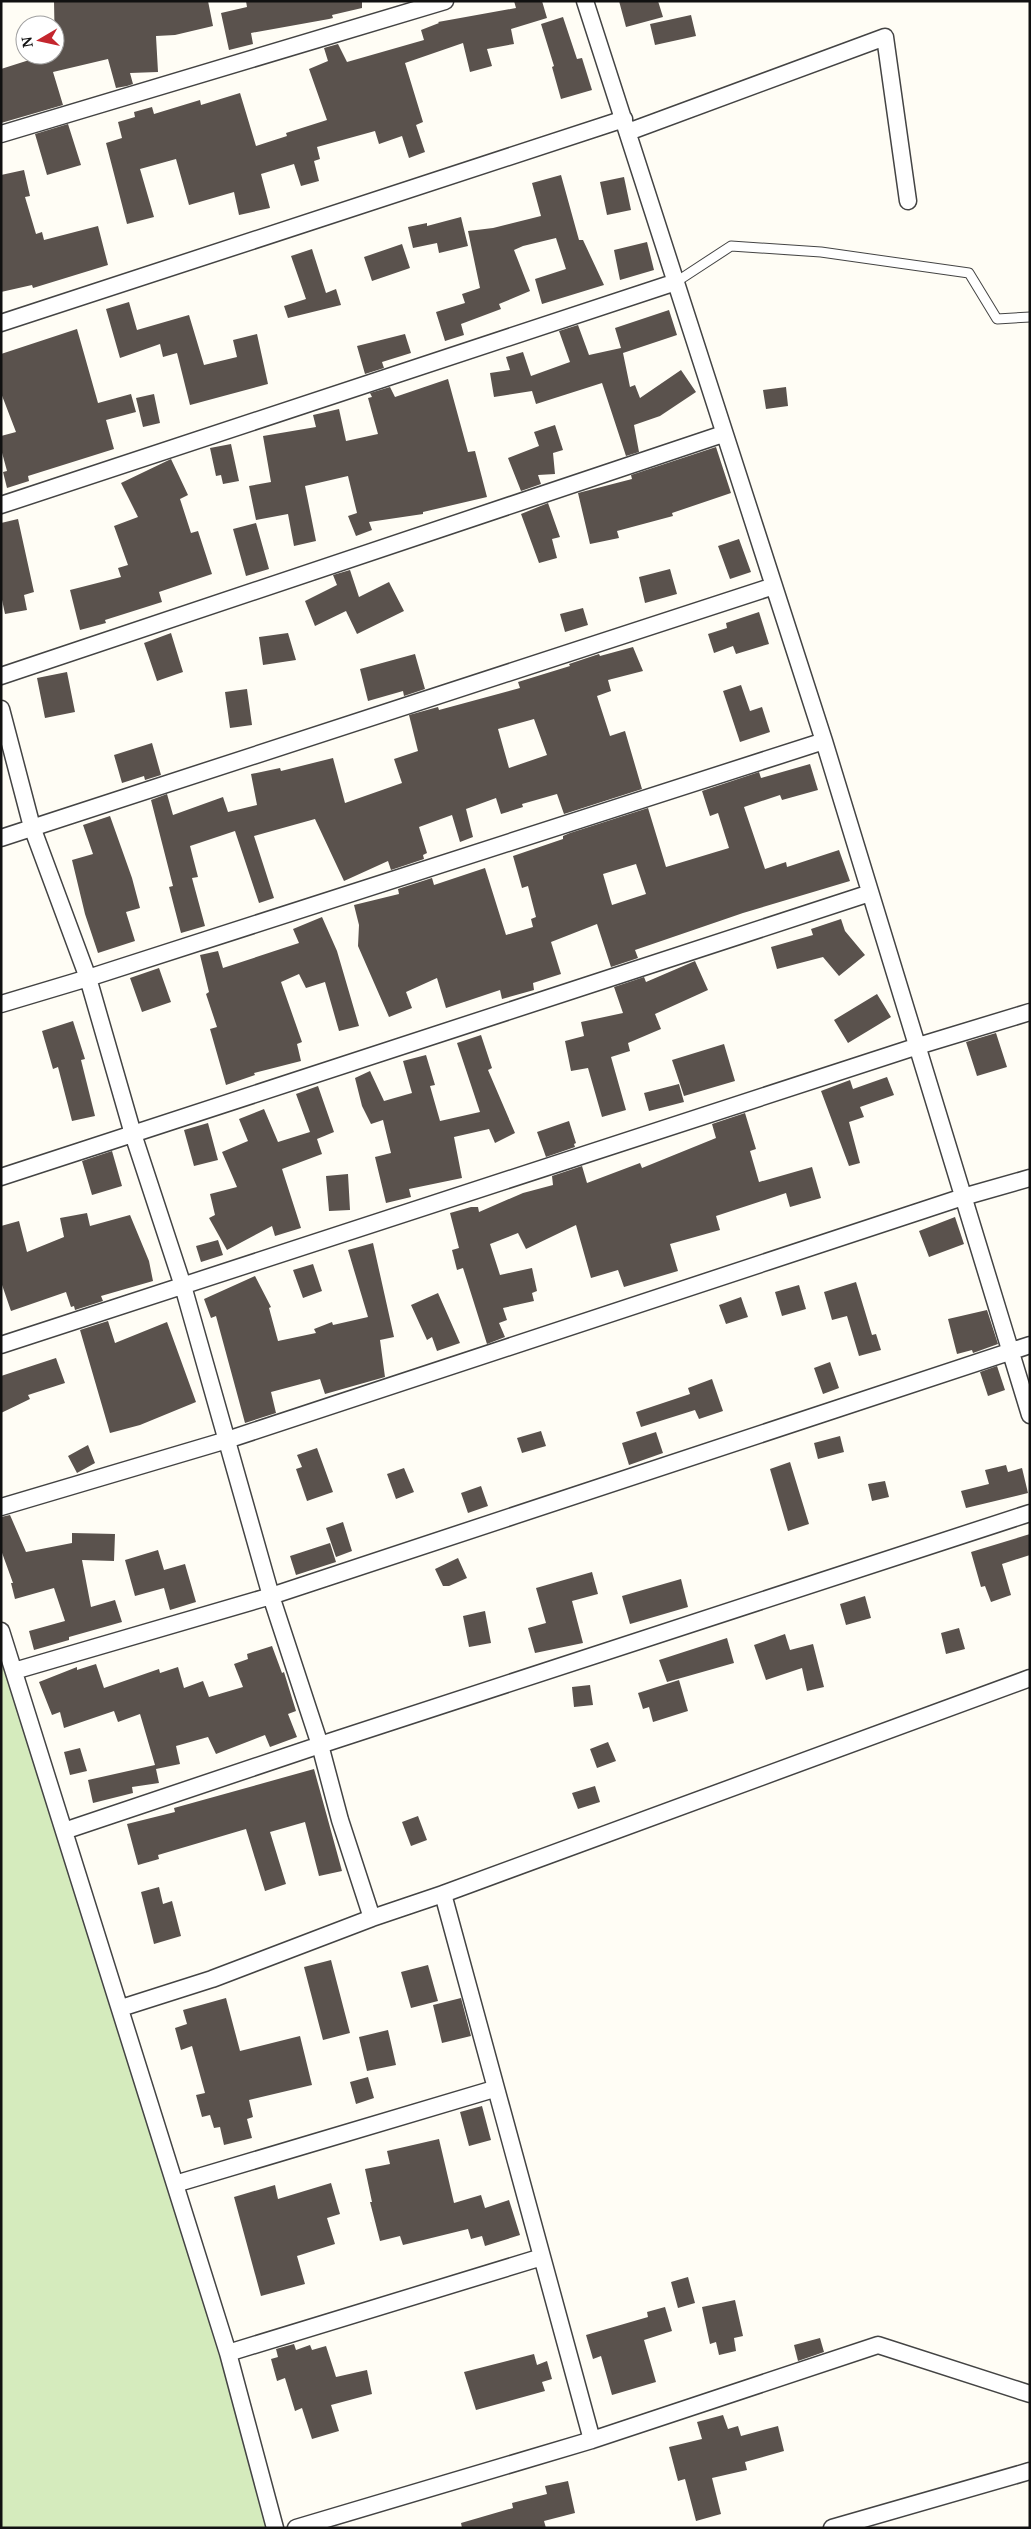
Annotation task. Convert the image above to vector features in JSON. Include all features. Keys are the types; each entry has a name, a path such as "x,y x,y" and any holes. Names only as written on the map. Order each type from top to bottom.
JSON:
{"street":[{"path":"1,134 445,1"},
{"path":"584,1 824,741 1030,1415"},
{"path":"1,323 626,126 885,37 908,202"},
{"path":"1,505 676,282"},
{"path":"1,676 723,434"},
{"path":"1,838 774,586"},
{"path":"1,709 32,827 88,978 132,1134 183,1286 271,1596 320,1744 340,1820 372,1918"},
{"path":"1,1004 88,978 824,741"},
{"path":"1,1176 870,893"},
{"path":"1,1345 918,1046 1030,1012"},
{"path":"1,1507 227,1440 963,1197 1030,1178"},
{"path":"14,1671 271,1596 1030,1345"},
{"path":"64,1830 320,1744 1030,1514"},
{"path":"1,1631 228,2353 275,2528"},
{"path":"121,2008 212,1979 372,1918 443,1894 1030,1678"},
{"path":"443,1894 494,2089 592,2440"},
{"path":"175,2184 494,2089"},
{"path":"228,2353 542,2257"},
{"path":"296,2528 592,2440 878,2345 1030,2394"},
{"path":"832,2528 1030,2471"}],"lane":[{"path":"676,282 731,246 821,252 969,273 997,319 1030,317"}],"green space":[{"path":"1,1652 275,2528 1,2528"}],"building":[{"path":"54,1 208,1 213,26 175,35 156,36 158,72 130,73 133,84 127,86 116,88 108,59 53,72 63,105 1,123 1,69 15,65 65,65 65,15 54,15"},
{"path":"246,1 362,1 362,8 332,15 333,18 329,19 251,33 253,44 229,50 221,13 247,7"},
{"path":"514,1 542,1 547,18 511,29 514,44 487,49 492,66 470,72 463,43 405,63 423,122 416,125 425,152 409,158 402,136 379,144 375,131 317,147 320,159 314,161 319,181 301,186 294,164 261,174 270,208 239,215 234,192 189,205 176,159 140,169 154,217 127,224 106,143 122,138 118,122 135,117 134,112 152,107 154,114 200,100 201,105 240,93 256,146 287,136 286,133 327,120 309,69 328,61 324,48 338,44 347,62 424,40 421,30 438,22 516,8"},
{"path":"619,1 658,1 663,17 626,27"},
{"path":"691,15 696,36 655,45 650,24"},
{"path":"563,17 577,59 582,58 592,90 561,99 552,67 554,66 541,24"},
{"path":"68,124 81,165 47,175 35,134"},
{"path":"24,170 30,196 25,197 36,234 42,232 44,240 98,226 108,265 33,288 32,285 1,292 1,175"},
{"path":"561,175 579,240 583,240 604,285 542,304 535,279 566,269 556,238 523,246 514,250 530,291 499,304 501,309 461,324 464,335 445,341 436,312 465,303 462,294 480,288 468,231 493,228 541,216 532,183"},
{"path":"624,177 631,210 607,215 600,182"},
{"path":"461,217 468,246 439,253 437,243 413,248 408,227 427,223 427,226"},
{"path":"647,242 654,270 620,280 614,250"},
{"path":"402,244 410,268 372,281 364,257"},
{"path":"312,249 326,293 336,289 341,305 288,318 284,306 306,299 291,256"},
{"path":"129,302 137,330 189,315 204,365 237,357 233,340 257,334 268,384 190,405 177,353 163,357 160,344 120,358 106,309"},
{"path":"669,310 677,335 623,353 630,387 635,385 640,398 681,370 696,392 660,416 634,425 639,452 626,456 602,383 536,404 532,391 494,397 490,373 510,370 506,357 523,352 531,376 570,362 559,331 578,325 589,355 621,348 615,328"},
{"path":"77,329 98,403 131,394 136,412 106,420 114,449 28,476 29,481 7,488 3,472 7,471 1,449 1,436 16,432 1,393 1,354"},
{"path":"405,334 411,353 382,362 384,368 365,374 357,346"},
{"path":"448,379 468,452 475,451 487,497 423,512 423,514 369,522 372,530 356,536 348,516 357,513 348,476 305,486 316,541 294,546 288,514 256,520 249,486 271,482 263,436 316,427 313,415 339,409 346,441 378,434 368,398 372,397 370,393 390,387 395,397"},
{"path":"786,387 788,406 766,409 763,390"},
{"path":"154,394 160,423 143,427 136,398"},
{"path":"555,425 563,450 553,453 555,474 538,475 541,484 521,491 508,458 539,446 534,432"},
{"path":"231,444 239,481 223,484 221,475 216,476 210,448"},
{"path":"716,447 731,493 672,513 673,516 617,531 619,538 590,544 578,493 632,479 631,475"},
{"path":"171,459 188,495 180,499 191,533 198,531 212,574 159,592 162,602 105,620 106,623 80,630 70,590 121,577 118,568 128,565 114,526 138,517 121,483"},
{"path":"548,503 560,537 552,539 557,558 539,563 521,514"},
{"path":"18,519 34,592 24,595 27,610 5,614 1,595 1,523"},
{"path":"256,523 269,569 246,576 233,529"},
{"path":"739,539 751,572 730,579 718,546"},
{"path":"670,569 677,594 645,603 639,577"},
{"path":"350,570 359,597 389,582 404,611 357,634 346,611 315,626 305,601 337,585 333,575"},
{"path":"583,608 588,625 565,632 560,614"},
{"path":"759,612 769,644 736,654 733,646 714,653 708,634 727,628 726,623"},
{"path":"171,633 183,672 157,681 144,643"},
{"path":"288,633 296,660 263,665 259,637"},
{"path":"633,647 643,671 608,680 611,691 597,696 610,736 625,731 642,789 564,814 557,794 522,804 523,807 501,814 496,798 466,809 473,837 460,842 452,815 419,827 427,853 423,855 424,859 391,870 388,861 344,881 315,819 254,836 274,898 259,903 235,831 190,846 198,877 192,878 205,926 181,933 169,887 173,886 151,800 167,794 173,815 223,797 228,812 257,805 251,774 280,768 281,771 333,758 345,803 402,783 394,759 418,751 409,715 438,707 439,710 520,688 518,682 570,666 569,664 599,654 600,656","holes":["534,719 547,755 509,768 498,729"]},
{"path":"415,654 425,689 404,696 403,691 368,701 360,669"},
{"path":"67,672 75,712 45,718 37,678"},
{"path":"741,685 750,711 762,707 770,732 740,742 723,691"},
{"path":"247,689 252,725 230,728 225,692"},
{"path":"152,743 161,775 145,780 144,776 122,783 114,755"},
{"path":"810,764 818,790 782,800 780,795 744,807 765,869 786,862 787,867 839,850 850,881 743,913 635,950 638,958 611,967 597,924 551,942 561,974 533,983 534,990 502,999 500,990 446,1008 437,978 406,992 412,1008 389,1017 358,946 359,925 354,905 399,894 398,889 432,878 434,885 485,868 506,935 533,927 531,919 536,917 528,886 522,888 513,856 563,839 563,836 570,833 648,808 666,867 729,848 718,813 710,816 702,791 759,772 761,778","holes":["636,864 646,894 612,905 603,874"]},
{"path":"110,816 132,878 140,908 126,912 135,941 98,953 85,914 72,860 93,854 83,825"},
{"path":"322,917 337,951 359,1026 339,1031 325,982 306,988 299,974 281,982 302,1042 297,1044 301,1061 254,1073 255,1075 226,1085 210,1029 217,1027 206,994 209,992 200,955 218,951 223,968 299,943 293,929"},
{"path":"841,919 845,931 865,955 839,976 823,957 777,969 771,947 813,935 811,929"},
{"path":"695,961 708,990 655,1014 661,1029 628,1043 630,1051 611,1057 626,1110 602,1117 588,1068 571,1071 565,1041 584,1036 581,1022 623,1013 614,987 644,977 646,982"},
{"path":"159,968 171,1002 142,1012 130,978"},
{"path":"877,994 891,1017 848,1043 834,1020"},
{"path":"73,1021 85,1059 81,1060 95,1116 72,1121 58,1067 53,1069 42,1031"},
{"path":"996,1033 1007,1067 977,1076 966,1042"},
{"path":"481,1035 492,1068 488,1070 515,1133 495,1143 489,1129 454,1137 462,1178 409,1189 411,1197 386,1203 375,1157 391,1153 383,1120 371,1124 362,1106 355,1078 370,1071 384,1101 412,1093 403,1061 426,1055 435,1085 430,1086 440,1121 480,1112 457,1043"},
{"path":"724,1044 735,1081 684,1096 672,1060"},
{"path":"887,1077 894,1095 860,1107 864,1117 849,1122 860,1163 849,1166 821,1091 850,1080 853,1089"},
{"path":"679,1084 684,1102 649,1111 644,1093"},
{"path":"318,1086 334,1132 317,1139 322,1154 282,1169 301,1228 275,1236 272,1226 227,1250 209,1218 215,1215 210,1194 237,1187 222,1152 248,1141 239,1119 264,1109 278,1142 310,1132 296,1094"},
{"path":"745,1113 756,1149 750,1151 759,1182 812,1167 821,1198 790,1207 786,1193 716,1216 720,1230 670,1244 678,1271 624,1287 618,1270 591,1278 576,1225 526,1249 518,1233 490,1244 500,1275 532,1268 537,1291 532,1293 534,1301 503,1308 507,1320 499,1323 505,1337 487,1344 463,1268 457,1270 452,1250 459,1248 450,1213 471,1207 478,1207 479,1212 523,1193 553,1185 552,1176 582,1166 587,1183 640,1163 642,1168 716,1138 712,1124"},
{"path":"569,1121 576,1143 574,1144 575,1147 546,1157 537,1132"},
{"path":"208,1123 218,1160 194,1166 184,1130"},
{"path":"112,1151 122,1186 92,1195 82,1161"},
{"path":"348,1174 350,1210 329,1211 326,1176"},
{"path":"87,1213 90,1226 130,1215 149,1261 153,1281 101,1296 103,1301 75,1310 74,1306 71,1307 66,1292 11,1311 1,1282 1,1226 19,1221 27,1252 64,1237 60,1218"},
{"path":"955,1217 964,1244 929,1257 919,1231"},
{"path":"218,1240 223,1255 201,1262 196,1246"},
{"path":"373,1243 394,1337 380,1340 385,1377 325,1394 320,1379 271,1392 276,1413 245,1423 216,1316 211,1318 204,1299 255,1276 271,1307 269,1308 278,1341 316,1333 314,1329 332,1322 333,1325 368,1317 348,1250"},
{"path":"313,1264 322,1291 303,1298 293,1270"},
{"path":"856,1282 872,1335 876,1334 881,1350 859,1356 847,1316 832,1320 824,1292"},
{"path":"799,1285 806,1309 782,1316 775,1292"},
{"path":"438,1293 460,1343 437,1351 432,1337 427,1340 411,1305"},
{"path":"741,1297 748,1317 726,1324 719,1305"},
{"path":"987,1310 998,1344 973,1353 972,1350 957,1354 948,1319"},
{"path":"108,1321 115,1343 167,1322 196,1402 140,1425 110,1433 80,1330"},
{"path":"56,1358 65,1383 28,1395 30,1399 1,1413 1,1376"},
{"path":"830,1362 839,1388 823,1394 814,1368"},
{"path":"997,1366 1005,1390 988,1396 980,1372"},
{"path":"712,1379 723,1411 699,1419 695,1410 641,1427 636,1412 690,1394 688,1388"},
{"path":"541,1431 546,1446 522,1453 517,1438"},
{"path":"656,1432 663,1453 629,1465 622,1443"},
{"path":"840,1436 844,1452 818,1459 814,1443"},
{"path":"88,1445 95,1463 77,1473 68,1456"},
{"path":"317,1448 333,1492 307,1501 296,1469 302,1467 297,1455"},
{"path":"790,1462 809,1524 788,1531 770,1469"},
{"path":"1006,1465 1008,1472 1022,1468 1028,1493 966,1508 961,1491 989,1484 985,1470"},
{"path":"404,1468 414,1492 396,1499 387,1474"},
{"path":"885,1481 889,1497 872,1501 868,1484"},
{"path":"481,1486 488,1506 468,1513 461,1493"},
{"path":"10,1515 26,1552 72,1543 72,1533 115,1534 114,1561 82,1560 91,1607 115,1600 122,1622 69,1637 69,1640 34,1650 29,1631 65,1621 54,1588 15,1599 11,1583 13,1583 1,1550 1,1517"},
{"path":"343,1522 352,1551 336,1557 326,1528"},
{"path":"1030,1534 1030,1555 1002,1564 1011,1595 991,1602 985,1586 981,1587 971,1552"},
{"path":"330,1543 336,1562 296,1575 290,1556"},
{"path":"158,1550 164,1570 185,1564 196,1602 170,1610 164,1588 135,1596 125,1560"},
{"path":"458,1558 467,1578 449,1586 443,1586 435,1569"},
{"path":"592,1572 598,1594 572,1601 583,1643 535,1653 528,1628 546,1623 536,1588"},
{"path":"681,1579 688,1607 630,1624 622,1596"},
{"path":"865,1596 871,1618 846,1625 840,1604"},
{"path":"485,1611 491,1643 469,1647 463,1616"},
{"path":"959,1628 965,1649 946,1654 941,1633"},
{"path":"785,1634 790,1650 813,1644 824,1687 807,1691 802,1668 766,1680 754,1645"},
{"path":"727,1638 734,1663 667,1682 659,1660"},
{"path":"272,1646 282,1673 284,1672 296,1711 288,1714 297,1737 270,1747 265,1735 216,1754 208,1737 176,1746 180,1764 156,1769 159,1783 132,1787 133,1793 93,1803 88,1780 155,1765 140,1714 118,1722 114,1711 64,1728 60,1712 52,1715 39,1682 77,1667 77,1670 96,1664 104,1688 159,1669 160,1673 178,1667 184,1688 203,1681 209,1697 243,1687 234,1664 248,1659 247,1654"},
{"path":"679,1680 688,1711 653,1722 649,1707 643,1709 638,1693"},
{"path":"590,1685 593,1705 574,1707 572,1687"},
{"path":"608,1742 616,1761 597,1768 590,1749"},
{"path":"80,1748 87,1771 70,1775 64,1752"},
{"path":"314,1769 342,1871 319,1876 305,1822 270,1832 286,1884 265,1891 246,1829 158,1855 159,1859 138,1865 127,1824 175,1812 174,1808"},
{"path":"595,1786 600,1802 578,1809 572,1793"},
{"path":"418,1816 427,1840 411,1846 402,1822"},
{"path":"159,1887 163,1904 172,1901 181,1936 154,1944 141,1892"},
{"path":"331,1960 350,2033 323,2040 304,1967"},
{"path":"428,1965 438,2001 411,2008 401,1972"},
{"path":"226,1998 240,2051 300,2036 312,2085 249,2100 253,2117 247,2119 252,2138 224,2145 220,2127 214,2128 210,2115 202,2117 196,2095 205,2093 192,2046 181,2050 175,2028 187,2024 183,2010"},
{"path":"461,1998 471,2036 442,2043 433,2005"},
{"path":"388,2030 396,2065 367,2071 359,2037"},
{"path":"368,2077 374,2098 356,2104 350,2082"},
{"path":"482,2106 491,2140 469,2146 460,2112"},
{"path":"439,2139 454,2203 481,2195 485,2208 509,2200 520,2235 485,2246 482,2236 471,2239 468,2229 403,2245 400,2236 380,2241 370,2202 372,2202 365,2169 390,2164 387,2151"},
{"path":"331,2183 340,2214 327,2218 335,2244 297,2256 305,2284 261,2296 234,2197 275,2185 278,2199"},
{"path":"688,2277 695,2303 678,2308 671,2282"},
{"path":"735,2300 743,2336 734,2338 736,2351 719,2355 716,2342 710,2344 702,2307"},
{"path":"665,2307 672,2331 644,2340 656,2382 612,2395 601,2356 593,2359 586,2335 648,2317 647,2312"},
{"path":"820,2338 824,2352 798,2361 794,2345"},
{"path":"294,2344 296,2350 310,2345 312,2350 326,2346 336,2377 367,2370 372,2394 331,2405 339,2431 312,2439 302,2408 295,2411 285,2378 277,2381 271,2359 278,2357 276,2349"},
{"path":"534,2354 537,2365 547,2361 552,2379 542,2382 545,2391 476,2410 464,2372"},
{"path":"723,2415 728,2429 738,2426 741,2436 778,2426 784,2451 745,2462 747,2470 712,2478 721,2514 696,2521 685,2479 678,2481 669,2447 702,2439 697,2422"},
{"path":"568,2481 575,2513 544,2521 546,2528 462,2528 461,2523 513,2508 512,2503 547,2494 545,2486"}]}
